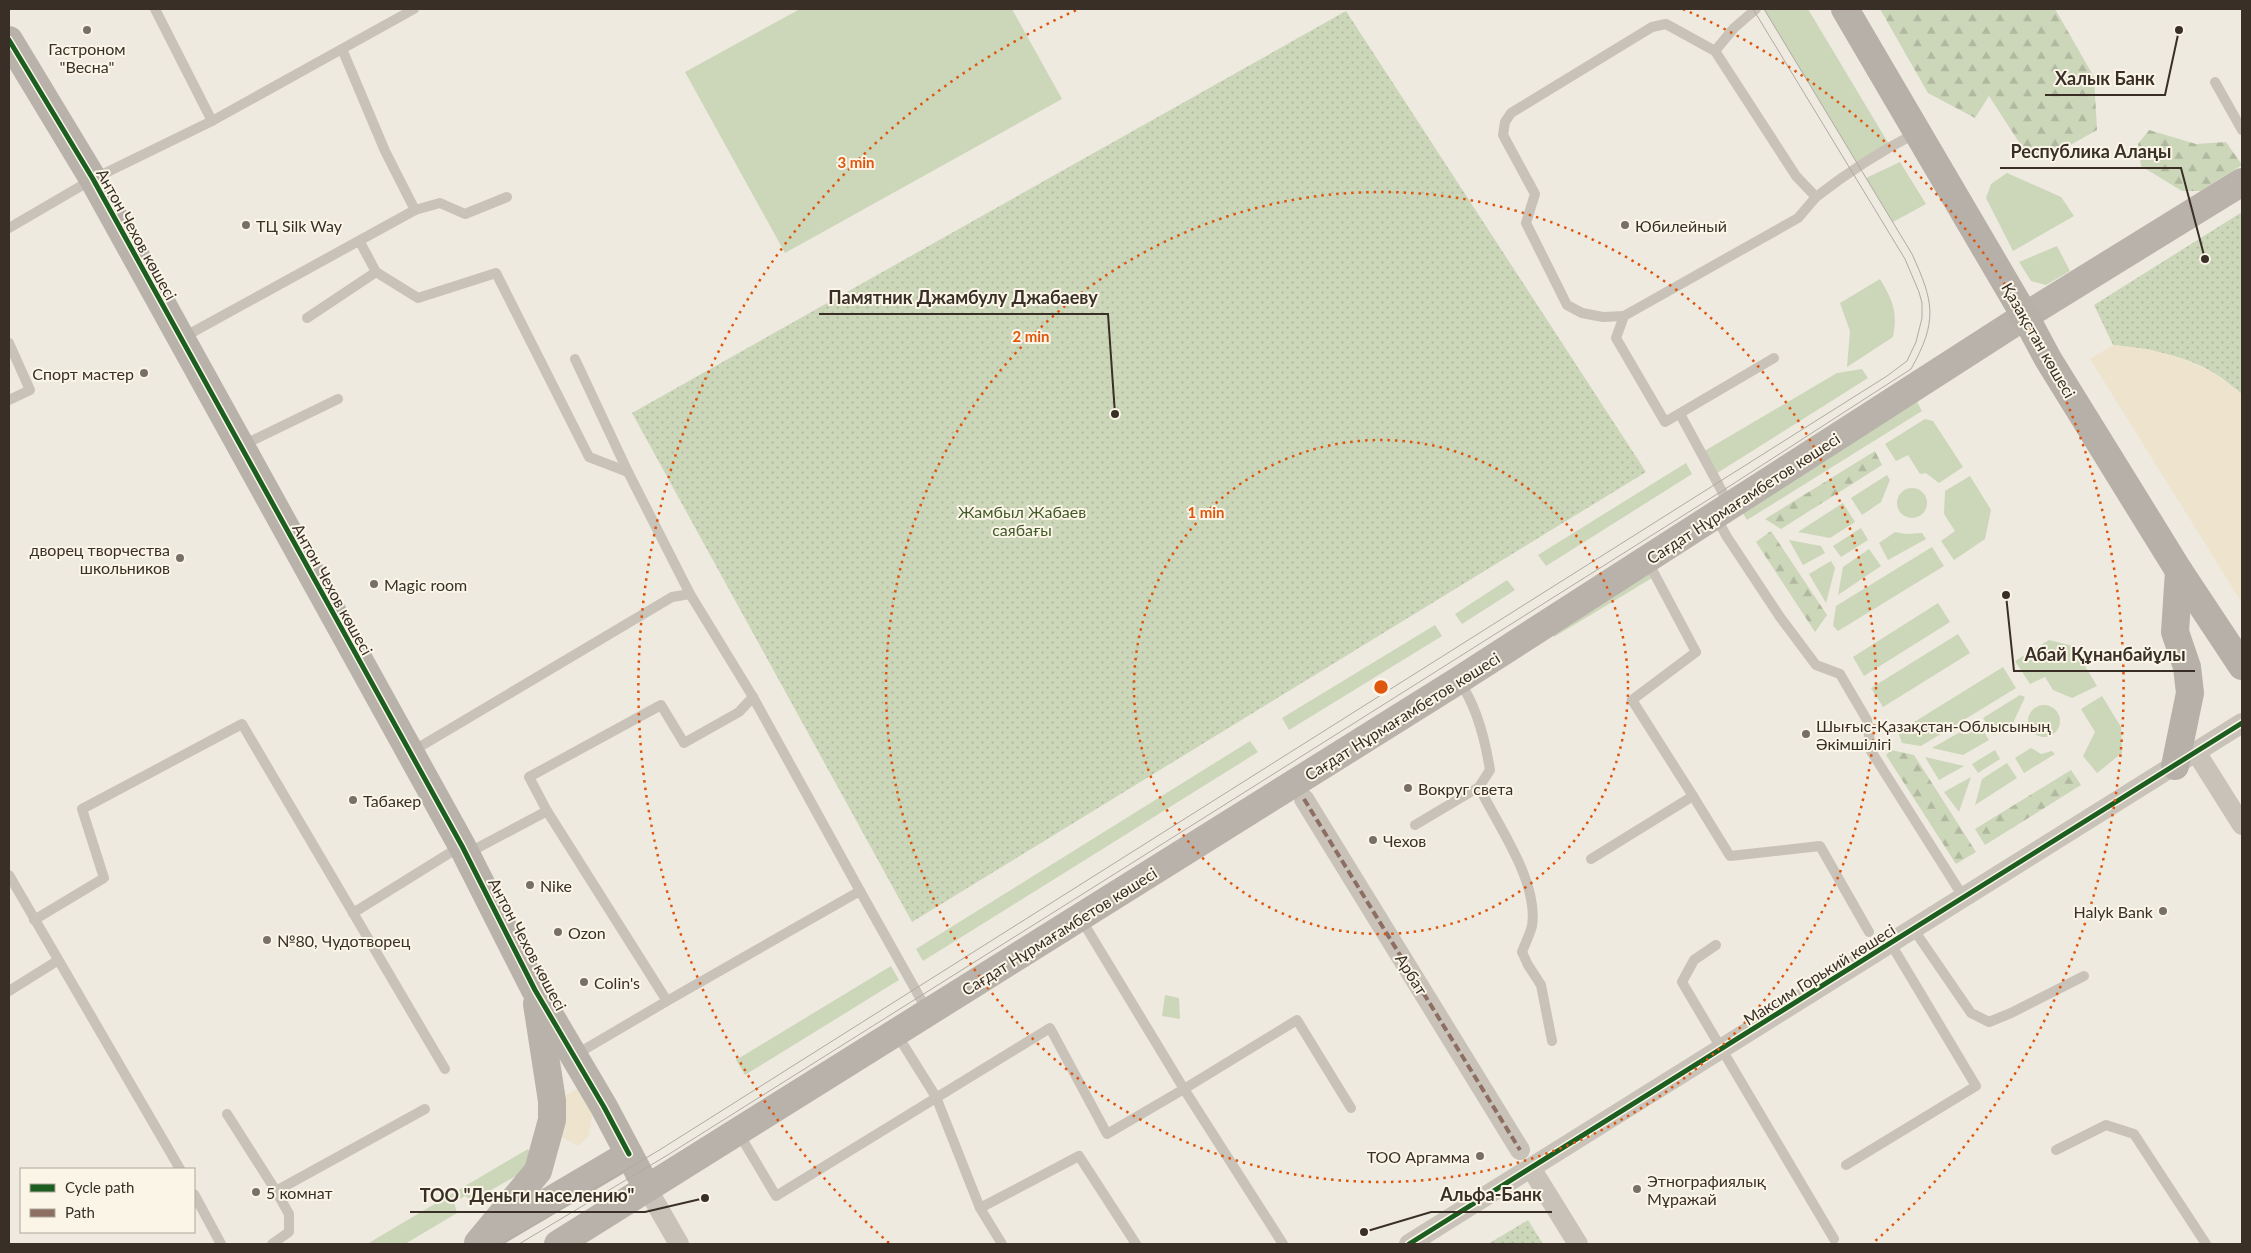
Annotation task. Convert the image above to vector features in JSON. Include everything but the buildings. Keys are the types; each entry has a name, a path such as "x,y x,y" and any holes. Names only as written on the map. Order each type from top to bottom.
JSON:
{"main road":[{"name":"Қазақстан көшесі","path":"1845,9 2025,316 2048,359 2179,571 2242,666"},
{"name":"Антон Чехов көшесі","path":"9,40 93,179 464,850 535,990 574,1055 647,1188"},
{"name":"Сағдат Нұрмағамбетов көшесі","path":"558,1244 1459,680 2025,316 2242,182"},
{"path":"2179,571 2175,632 2187,667 2190,693 2185,759"},
{"path":"477,1244 538,1171 552,1120 552,1101 535,990"},
{"path":"477,1244 629,1154"}],"street":[{"name":"Максим Горький көшесі","path":"1409,1244 1914,930 2242,723"},
{"path":"2185,759 2242,825"},
{"name":"Арбат","path":"1304,799 1520,1150"},
{"path":"1531,1168 1578,1244"},
{"name":"Антон Чехов көшесі","path":"647,1188 679,1244"}],"lane":[{"path":"155,9 212,121"},
{"path":"9,228 93,179 212,121 414,9"},
{"path":"1715,51 1734,28 1756,9"},
{"path":"1816,196 1796,176 1715,51 1666,24 1652,27 1511,113 1505,122 1503,135 1535,194 1526,223 1567,305 1582,313 1603,317 1624,316 1798,218 1816,196 1890,146 1917,132"},
{"path":"342,49 385,151 415,210"},
{"path":"2215,82 2242,130"},
{"path":"180,339 360,242 415,210 440,203 465,214 507,197"},
{"path":"360,242 376,272 418,298 496,273 589,457 628,472"},
{"path":"307,318 376,272"},
{"path":"1624,316 1616,338 1666,422 1774,358"},
{"path":"9,343 30,390 9,400"},
{"path":"575,359 628,472 690,594 753,697 929,1012"},
{"path":"240,446 338,399"},
{"path":"1680,414 1723,511 1727,537 1780,617 1816,665 1840,674 1867,720 1871,751 1964,898"},
{"path":"1647,559 1696,652 1632,700 1730,856 1820,846 1869,932"},
{"path":"410,752 672,597 690,594"},
{"path":"1415,826 1479,787 1490,770 1486,747 1469,695 1459,680"},
{"path":"667,1001 547,811 529,777 661,704 684,743 739,712 753,697"},
{"path":"34,920 104,878 82,809 242,724 445,1069"},
{"path":"1479,787 1523,870 1531,896 1532,926 1522,952 1541,985 1552,1041"},
{"path":"1591,859 1693,796"},
{"path":"354,913 464,850 547,811"},
{"path":"9,875 179,1168"},
{"path":"574,1055 860,891"},
{"path":"1080,919 1184,1089 1283,1244"},
{"path":"1914,930 1972,1013 1989,1022 2084,976"},
{"path":"1846,1165 1976,1086 1891,944"},
{"path":"1716,945 1694,960 1682,982 1834,1240"},
{"path":"9,991 57,960"},
{"path":"738,1132 776,1196 1050,1028 1107,1134 1297,1020 1351,1108"},
{"path":"896,1033 936,1097 980,1208 1002,1244"},
{"path":"276,1190 425,1109"},
{"path":"227,1114 276,1190 288,1214 289,1232 272,1244"},
{"path":"2056,1150 2106,1125 2134,1134 2206,1244"},
{"path":"980,1208 1079,1156 1136,1244"},
{"path":"195,1196 221,1244"}],"green space":[{"path":"800,9 1012,9 1062,99 785,253 685,72"},
{"path":"1764,9 1808,9 1890,146 1859,166"},
{"path":"1880,9 2055,9 2094,77 2097,130 2065,148 2028,156 1989,96 1975,118 1928,93"},
{"name":"Жамбыл Жабаев саябағы","path":"1346,11 1646,472 912,922 632,413"},
{"path":"2149,130 2196,144 2226,142 2242,165 2201,191 2182,191 2141,166 2138,144"},
{"path":"1900,162 1926,204 1893,222 1866,178"},
{"path":"2007,173 2061,197 2074,216 2013,251 1986,198 1991,184"},
{"path":"2242,212 2242,394 2214,373 2178,357 2113,345 2094,305"},
{"path":"2057,246 2070,271 2046,285 2031,281 2019,262"},
{"path":"1880,279 1895,313 1893,337 1847,367 1850,331 1840,303"},
{"path":"1862,369 1868,378 1714,475 1701,453 1837,373"},
{"path":"1914,396 1922,411 1747,520 1739,507"},
{"path":"1925,419 1933,421 1963,467 1939,483 1926,473 1920,474 1908,455 1896,461 1885,444"},
{"path":"1875,451 1882,465 1781,529 1765,519"},
{"path":"1686,463 1692,474 1546,566 1538,555"},
{"path":"1887,475 1890,480 1881,502 1862,515 1851,498"},
{"path":"1970,476 1991,510 1985,539 1954,560 1941,541 1955,531 1944,514 1945,491"},
{"path":"1912,488 1923,492 1927,503 1923,514 1912,518 1901,514 1897,503 1901,492"},
{"path":"1843,503 1855,522 1830,538 1798,532"},
{"path":"1861,528 1868,540 1841,557 1833,546"},
{"path":"1771,531 1827,615 1815,632 1756,542"},
{"path":"1895,532 1906,534 1922,533 1926,539 1888,560 1879,543"},
{"path":"1789,540 1821,546 1825,553 1803,565"},
{"path":"1932,547 1944,566 1838,631 1833,626 1836,606"},
{"path":"1869,549 1881,566 1838,595 1843,567"},
{"path":"1831,561 1835,568 1826,603 1809,574"},
{"path":"1644,566 1652,578 1554,637 1549,626"},
{"path":"1507,580 1515,590 1462,624 1455,614"},
{"path":"1938,603 1950,622 1864,676 1853,657"},
{"path":"1435,625 1442,636 1289,730 1282,718"},
{"path":"1958,634 1970,653 1883,707 1871,688"},
{"path":"2049,640 2073,646 2097,686 2072,698 2053,690 2045,677 2030,684 2015,661"},
{"path":"2003,667 2016,688 1921,746 1902,743 1898,732"},
{"path":"2020,695 2025,697 2013,723 1994,735 1983,718"},
{"path":"2102,696 2121,727 2122,753 2097,773 2083,756 2095,732 2081,709"},
{"path":"2044,705 2050,706 2055,710 2059,715 2059,727 2055,732 2050,736 2044,737 2038,736 2033,732 2029,727 2028,721 2029,715 2033,710 2038,706"},
{"path":"1978,722 1989,740 1963,755 1932,748"},
{"path":"1250,741 1258,752 923,961 916,949"},
{"path":"2031,748 2041,754 2052,751 2055,754 2024,773 2015,758"},
{"path":"1891,750 1914,755 1976,852 1956,864 1886,755"},
{"path":"1995,750 2000,759 1978,773 1972,764"},
{"path":"1925,757 1964,766 1939,780"},
{"path":"2007,763 2017,778 1975,805 1982,779"},
{"path":"2071,770 2081,785 1985,845 1975,829"},
{"path":"1971,777 1959,812 1944,792"},
{"path":"891,966 899,980 745,1075 736,1060"},
{"path":"1165,995 1179,998 1180,1019 1162,1016"},
{"path":"528,1149 537,1164 472,1201 465,1196 454,1202 457,1213 405,1244 367,1244"},
{"path":"1528,1220 1543,1244 1488,1244"}],"shaded area":[{"path":"2113,345 2148,349 2181,358 2214,373 2242,394 2242,603 2090,359"},
{"path":"580,1087 592,1115 589,1136 578,1146 558,1135 561,1098"}],"tram line":[{"path":"502,1244 661,1149 1887,376 1907,361 1916,342 1922,318 1922,303 1905,259 1753,9"},
{"path":"519,1244 666,1156 1722,491 1911,369 1926,338 1929,324 1930,312 1925,285 1912,254 1764,9"}],"marked path":[{"path":"1304,799 1520,1150"}],"cycle path":[{"path":"9,40 93,179 462,846 535,990 604,1107 629,1154"},
{"path":"1409,1244 2242,723"}],"place":[{"name":"Гастроном \"Весна\"","path":"87,30"},
{"name":"Халык Банк","path":"2179,30"},
{"name":"ТЦ Silk Way","path":"246,225"},
{"name":"Юбилейный","path":"1625,225"},
{"name":"Республика Алаңы","path":"2205,259"},
{"name":"Спорт мастер","path":"144,373"},
{"name":"Памятник Джамбулу Джабаеву","path":"1115,414"},
{"name":"дворец творчества школьников","path":"180,558"},
{"name":"Magic room","path":"374,584"},
{"name":"Абай Құнанбайұлы","path":"2006,595"},
{"name":"Шығыс-Қазақстан-Облысының Әкімшілігі","path":"1806,734"},
{"name":"Вокруг света","path":"1408,788"},
{"name":"Табакер","path":"353,800"},
{"name":"Чехов","path":"1373,840"},
{"name":"Nike","path":"530,885"},
{"name":"Halyk Bank","path":"2163,911"},
{"name":"Ozon","path":"558,932"},
{"name":"№80, Чудотворец","path":"267,940"},
{"name":"Colin's","path":"584,982"},
{"name":"ТОО Аргамма","path":"1480,1156"},
{"name":"Этнографиялық Мұражай","path":"1637,1189"},
{"name":"5 комнат","path":"256,1192"},
{"name":"ТОО \"Деньги населению\"","path":"705,1198"},
{"name":"Альфа-Банк","path":"1364,1232"}]}
